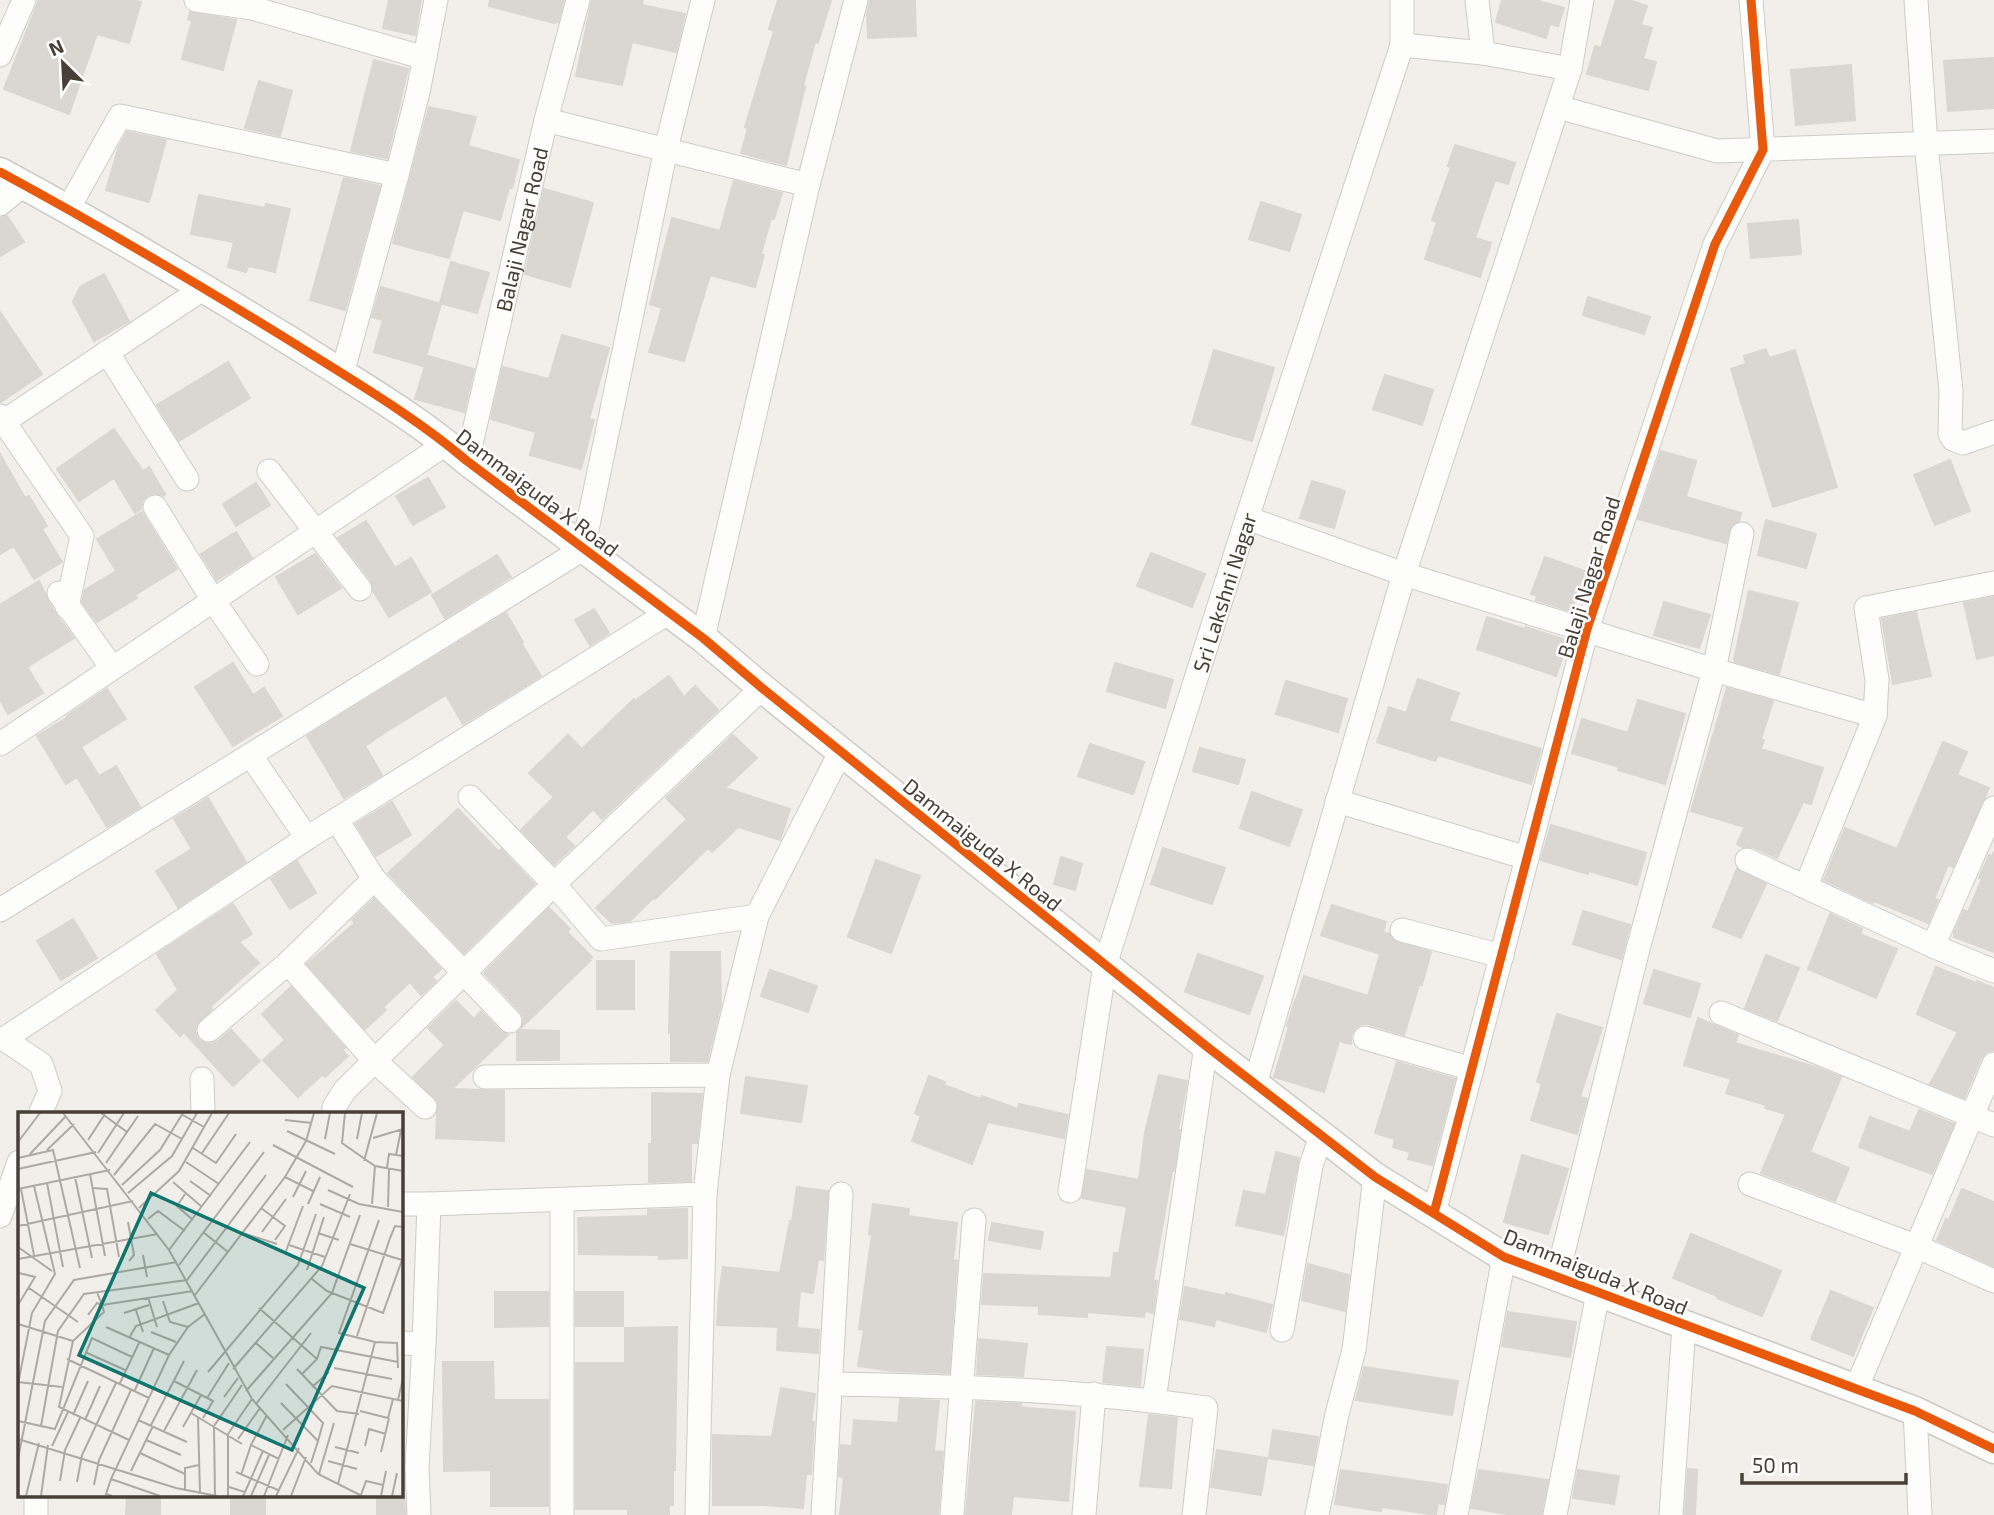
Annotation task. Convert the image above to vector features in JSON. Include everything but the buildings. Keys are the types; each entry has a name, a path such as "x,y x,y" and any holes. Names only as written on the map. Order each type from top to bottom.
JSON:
{"street":[{"path":"0,55 24,0"},
{"path":"196,0 253,4 425,58"},
{"path":"342,374 397,175 436,0"},
{"name":"Balaji Nagar Road","path":"457,452 578,0"},
{"path":"0,910 583,549 666,149 702,0"},
{"path":"703,638 808,185 856,0"},
{"name":"Sri Lakshni Nagar","path":"1070,1191 1105,965 1247,518 1402,45 1402,0"},
{"path":"1477,0 1483,54"},
{"path":"1255,1084 1404,574 1570,69 1582,0"},
{"path":"1751,0 1763,150"},
{"path":"1916,0 1926,144 1951,391 1950,434 1953,439 1963,443 1994,432"},
{"path":"1402,45 1483,54 1570,69"},
{"path":"1558,107 1717,151 1994,141"},
{"path":"68,209 120,116 397,175"},
{"path":"547,120 808,185"},
{"name":"Balaji Nagar Road","path":"1434,1213 1587,629 1715,244 1763,150"},
{"path":"0,204 12,179"},
{"name":"Dammaiguda X Road","path":"12,179 204,288 342,374 457,452 703,638 1105,965 1375,1177 1504,1257 1915,1411 1994,1448"},
{"path":"112,668 62,598 82,537 1,421 204,288"},
{"path":"107,352 187,479"},
{"path":"0,744 315,532 457,452"},
{"path":"269,471 360,589"},
{"path":"155,507 257,664"},
{"path":"1247,518 1404,574 1714,670 1875,716"},
{"path":"1557,1277 1638,949 1714,670 1742,534"},
{"path":"1806,886 1875,716 1877,680 1866,608 1994,583"},
{"path":"41,1112 50,1091 41,1065 1,1038 307,838 668,613"},
{"path":"334,1112 334,1107 345,1090 374,1061 554,884 762,688"},
{"path":"697,1515 705,1194 718,1075 757,916 841,751"},
{"path":"251,756 307,838"},
{"path":"470,797 554,884 601,939 757,916"},
{"path":"1338,801 1527,859"},
{"path":"1933,946 1994,808"},
{"path":"337,820 374,879 510,1021"},
{"path":"1747,860 1933,946 1994,971"},
{"path":"209,1030 288,963 374,879"},
{"path":"1402,930 1502,956"},
{"path":"288,963 374,1061 425,1107"},
{"path":"1721,1013 1994,1125"},
{"path":"1365,1038 1472,1069"},
{"path":"1154,1400 1206,1046"},
{"path":"1856,1389 1994,1064"},
{"path":"485,1077 718,1075"},
{"path":"202,1079 203,1112"},
{"path":"1282,1330 1311,1166 1321,1135"},
{"path":"0,1216 18,1165"},
{"path":"1317,1515 1337,1414 1354,1350 1375,1177"},
{"path":"1750,1184 1918,1247 1994,1282"},
{"path":"402,1204 705,1194"},
{"path":"823,1515 841,1194"},
{"path":"562,1200 562,1515"},
{"path":"419,1515 409,1467 424,1344 429,1204"},
{"path":"952,1515 974,1220"},
{"path":"1456,1515 1504,1257"},
{"path":"1555,1515 1598,1293"},
{"path":"1671,1515 1684,1326"},
{"path":"402,1343 424,1344"},
{"path":"830,1384 1094,1394 1206,1408 1194,1515"},
{"path":"1084,1515 1094,1394"},
{"path":"1915,1411 1920,1515"}],"cycle path":[{"path":"1434,1213 1587,629 1715,244 1763,150 1751,0"},
{"path":"0,172 222,299 427,430 703,638 1206,1046 1375,1177 1504,1257 1915,1411 1994,1449"}]}
